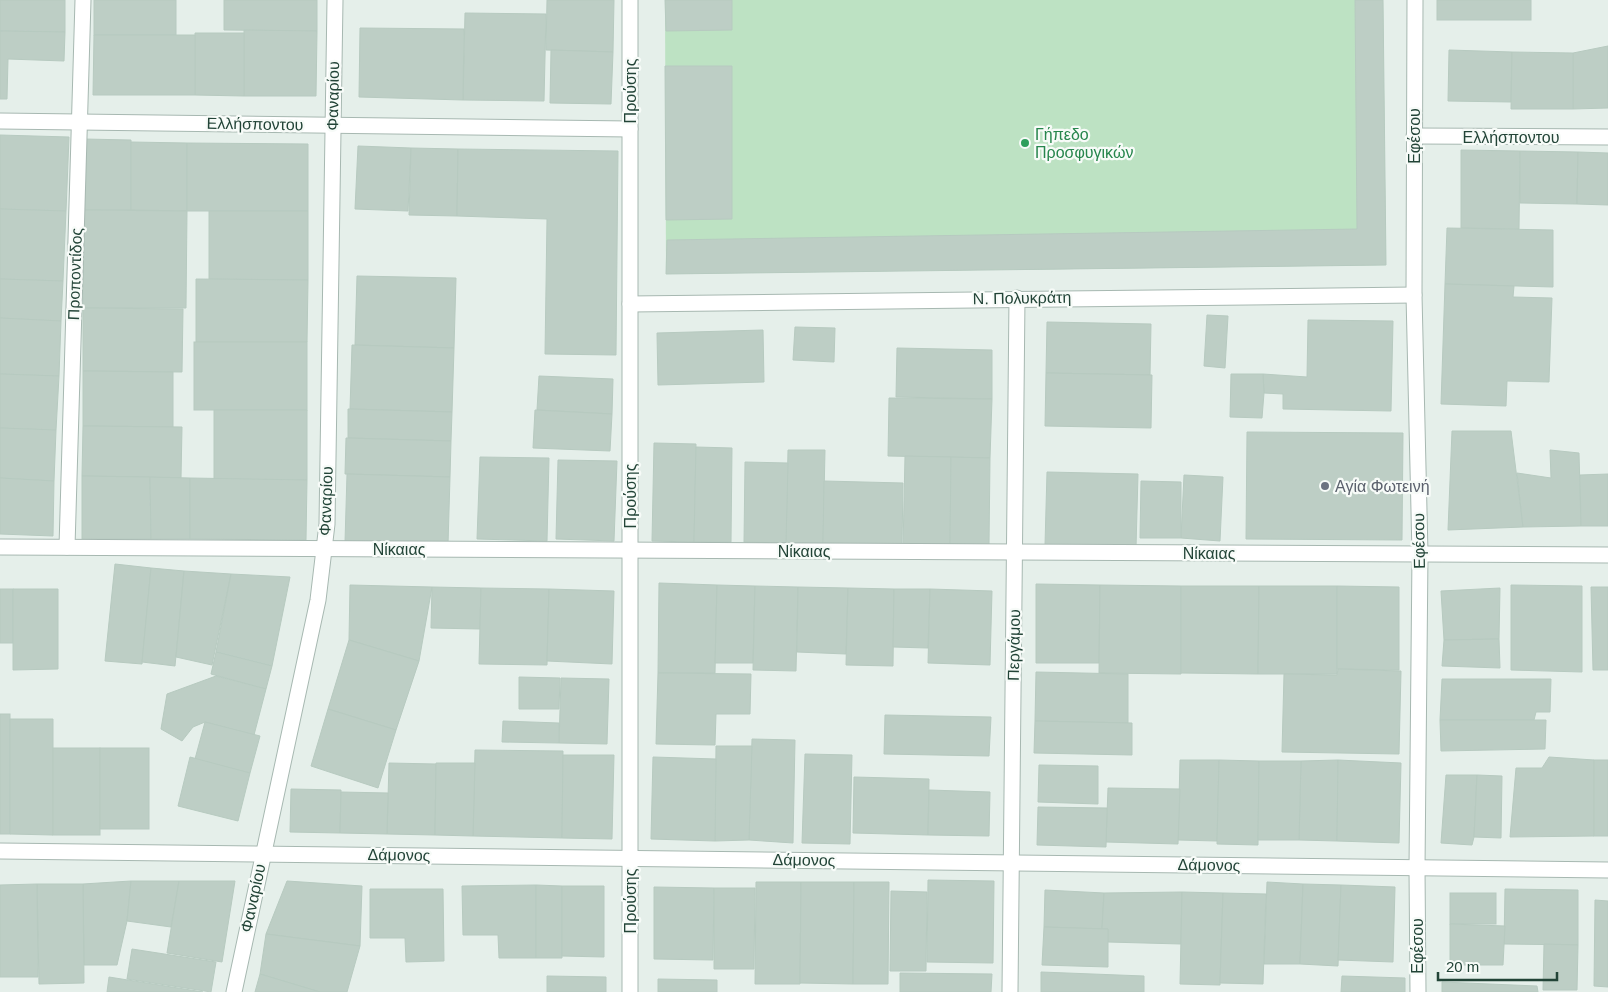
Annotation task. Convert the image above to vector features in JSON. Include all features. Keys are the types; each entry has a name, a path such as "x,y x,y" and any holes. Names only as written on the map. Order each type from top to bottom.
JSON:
{"street":[{"name":"Προποντίδος","path":"67,547 83,0"},
{"name":"Φαναρίου","path":"234,992 314,618 327,524 335,0"},
{"name":"Προύσης","path":"630,0 630,992"},
{"name":"Εφέσου","path":"1415,0 1414,295 1420,554 1417,868 1418,992"},
{"name":"Ελλήσποντου","path":"0,121 630,129"},
{"name":"Ελλήσποντου","path":"1414,136 1608,137"},
{"name":"Ν. Πολυκράτη","path":"630,304 1017,298 1414,295"},
{"name":"Περγάμου","path":"1010,992 1016,552 1017,298"},
{"name":"Νίκαιας","path":"0,547 1608,555"},
{"name":"Δάμονος","path":"0,851 1608,870"}],"green space":[{"name":"Γήπεδο Προσφυγικών","path":"665,0 1383,0 1386,265 666,274"}],"building":[{"path":"0,0 65,0 65,32 0,31"},
{"path":"94,0 176,0 176,35 94,35"},
{"path":"224,0 317,0 317,31 224,30"},
{"path":"547,0 614,0 613,52 546,50"},
{"path":"665,0 732,0 732,30 666,31"},
{"path":"1355,0 1383,0 1386,265 666,274 667,240 1357,229"},
{"path":"1437,0 1531,0 1531,20 1437,20"},
{"path":"465,13 546,14 544,101 463,100"},
{"path":"360,28 464,29 463,100 359,97"},
{"path":"244,30 317,31 316,96 244,96"},
{"path":"0,31 65,32 64,61 8,59 7,99 0,99"},
{"path":"195,33 244,33 244,96 195,95"},
{"path":"94,35 195,35 195,95 93,95"},
{"path":"1608,46 1608,108 1573,109 1573,53"},
{"path":"551,50 613,52 611,104 550,103"},
{"path":"1449,50 1512,52 1511,102 1448,101"},
{"path":"1512,52 1573,53 1573,109 1511,109"},
{"path":"665,66 732,66 732,219 666,220"},
{"path":"0,135 69,137 66,211 0,209"},
{"path":"84,139 131,140 131,210 84,210"},
{"path":"131,142 187,143 187,211 131,210"},
{"path":"187,143 308,144 308,211 187,211"},
{"path":"358,146 411,148 408,211 355,209"},
{"path":"411,148 458,149 457,216 409,215"},
{"path":"458,149 618,151 616,355 545,354 547,219 457,216"},
{"path":"1461,150 1520,151 1519,229 1461,228"},
{"path":"1520,151 1578,152 1577,204 1520,203"},
{"path":"1578,152 1608,153 1608,205 1577,204"},
{"path":"0,209 66,211 63,281 0,279"},
{"path":"84,210 187,211 186,308 83,308"},
{"path":"209,211 308,211 308,280 209,279"},
{"path":"1447,228 1553,230 1553,287 1445,284"},
{"path":"357,276 456,278 454,348 355,345"},
{"path":"0,279 63,281 61,321 0,318"},
{"path":"196,279 308,280 307,342 196,342"},
{"path":"1445,284 1514,286 1513,297 1552,298 1549,382 1507,381 1506,406 1441,404"},
{"path":"83,308 183,309 182,372 83,371"},
{"path":"1207,315 1228,316 1225,368 1204,366"},
{"path":"0,318 61,321 59,376 0,374"},
{"path":"1308,320 1393,321 1391,411 1283,409 1283,394 1264,393 1263,374 1307,377"},
{"path":"1047,322 1151,324 1150,375 1046,373"},
{"path":"795,327 835,328 834,362 793,360"},
{"path":"763,330 764,382 658,385 657,333"},
{"path":"194,342 307,342 307,410 194,410"},
{"path":"352,345 454,348 452,412 350,409"},
{"path":"897,348 992,350 992,399 896,397"},
{"path":"83,371 173,372 173,427 83,426"},
{"path":"1046,373 1152,375 1151,428 1045,426"},
{"path":"0,374 59,376 56,430 0,428"},
{"path":"1231,374 1263,374 1262,418 1230,417"},
{"path":"539,376 613,379 612,414 537,410"},
{"path":"889,398 992,399 990,458 888,456"},
{"path":"348,409 452,412 451,441 348,438"},
{"path":"214,410 307,410 307,480 214,479"},
{"path":"535,410 612,414 610,451 533,448"},
{"path":"83,426 182,427 181,478 82,476"},
{"path":"0,428 56,430 54,481 0,478"},
{"path":"1452,431 1511,431 1523,527 1448,530"},
{"name":"Αγία Φωτεινή","path":"1247,432 1403,433 1402,540 1246,539"},
{"path":"346,438 451,441 450,477 345,474"},
{"path":"654,443 696,444 694,542 652,541"},
{"path":"696,447 732,448 731,542 694,542"},
{"path":"788,450 825,450 823,543 786,543"},
{"path":"1550,450 1579,453 1581,526 1523,527 1517,473 1551,478"},
{"path":"905,456 951,457 950,549 903,548"},
{"path":"480,457 549,458 547,541 477,539"},
{"path":"951,457 990,458 989,545 950,544"},
{"path":"558,460 617,461 614,541 556,539"},
{"path":"745,462 788,463 786,543 744,542"},
{"path":"1047,472 1138,474 1136,548 1045,545"},
{"path":"347,474 450,477 448,545 345,542"},
{"path":"1608,474 1608,526 1581,526 1580,475"},
{"path":"1184,475 1223,477 1220,541 1181,538"},
{"path":"82,476 150,477 151,539 82,539"},
{"path":"150,477 190,478 190,539 151,539"},
{"path":"0,478 54,481 53,536 0,534"},
{"path":"190,478 307,480 306,540 190,539"},
{"path":"824,481 903,483 902,545 823,543"},
{"path":"1141,481 1181,482 1181,538 1140,538"},
{"path":"115,564 151,568 142,664 105,661"},
{"path":"151,568 184,571 175,666 142,662"},
{"path":"184,571 231,574 212,665 176,657"},
{"path":"231,574 290,577 272,666 216,652"},
{"path":"659,583 717,585 715,673 658,673"},
{"path":"1036,584 1100,585 1099,663 1036,663"},
{"path":"350,585 432,587 419,661 349,640"},
{"path":"717,585 755,586 753,663 715,663"},
{"path":"1100,585 1181,586 1181,674 1099,673"},
{"path":"1511,585 1582,586 1582,672 1511,670"},
{"path":"755,586 798,587 796,671 753,670"},
{"path":"1181,586 1259,586 1258,674 1181,673"},
{"path":"1259,586 1337,586 1337,674 1258,674"},
{"path":"1337,586 1399,587 1399,670 1337,669"},
{"path":"432,587 481,588 480,629 431,628"},
{"path":"798,587 848,588 846,654 797,652"},
{"path":"1591,587 1608,587 1608,670 1593,670"},
{"path":"481,588 549,589 547,665 479,664"},
{"path":"848,588 894,589 893,666 846,665"},
{"path":"1500,588 1499,639 1444,640 1441,591"},
{"path":"0,589 13,589 13,643 0,643"},
{"path":"13,589 58,589 58,669 13,670"},
{"path":"549,589 614,591 612,664 547,661"},
{"path":"894,589 930,589 928,648 893,647"},
{"path":"930,589 992,591 990,665 928,663"},
{"path":"1499,639 1500,668 1442,666 1444,640"},
{"path":"349,640 419,661 396,730 328,709"},
{"path":"216,652 272,666 266,689 211,674"},
{"path":"1338,669 1401,671 1399,754 1282,752 1284,674 1337,675"},
{"path":"1036,672 1128,674 1128,723 1035,721"},
{"path":"658,673 751,674 750,714 716,714 715,745 656,744"},
{"path":"216,676 266,689 254,735 205,722 193,727 182,741 161,729 167,694"},
{"path":"519,677 560,678 559,709 519,709"},
{"path":"561,678 609,679 607,744 559,743"},
{"path":"1442,679 1551,679 1550,712 1536,712 1534,720 1440,720"},
{"path":"328,709 396,730 378,788 311,766"},
{"path":"0,714 10,714 10,834 0,834"},
{"path":"885,715 991,717 989,756 884,754"},
{"path":"10,719 53,719 53,835 10,834"},
{"path":"1440,720 1546,720 1545,749 1441,751"},
{"path":"503,721 559,723 559,743 502,742"},
{"path":"1035,721 1132,723 1132,755 1034,753"},
{"path":"205,722 260,736 250,773 195,759"},
{"path":"752,739 795,740 793,843 749,840"},
{"path":"716,746 752,746 749,840 715,841"},
{"path":"53,748 100,748 100,835 53,835"},
{"path":"100,748 149,748 149,829 100,829"},
{"path":"475,750 563,751 562,838 473,836"},
{"path":"805,754 852,755 850,844 802,843"},
{"path":"563,755 614,755 612,839 562,838"},
{"path":"190,757 250,773 238,821 178,806"},
{"path":"653,757 716,759 715,841 651,839"},
{"path":"1549,757 1594,760 1594,836 1510,837 1516,768 1542,768"},
{"path":"1180,760 1219,760 1217,841 1178,840"},
{"path":"1219,760 1259,761 1258,845 1217,844"},
{"path":"1338,760 1337,841 1299,840 1301,761"},
{"path":"1338,760 1401,763 1399,843 1337,841"},
{"path":"1594,760 1608,760 1608,836 1594,836"},
{"path":"1259,761 1301,761 1299,840 1258,840"},
{"path":"389,763 436,764 435,835 387,834"},
{"path":"436,763 475,763 473,836 435,835"},
{"path":"1039,765 1098,766 1098,804 1038,802"},
{"path":"1446,775 1477,775 1472,845 1441,843"},
{"path":"1477,775 1502,776 1501,838 1474,837"},
{"path":"854,777 929,779 928,835 853,833"},
{"path":"1108,788 1180,789 1178,844 1106,842"},
{"path":"291,789 341,790 340,833 290,832"},
{"path":"929,790 990,792 989,836 928,835"},
{"path":"341,792 388,793 387,834 340,833"},
{"path":"1038,807 1107,808 1106,847 1037,845"},
{"path":"928,880 994,881 993,963 927,962"},
{"path":"131,881 127,921 117,965 84,965 83,884"},
{"path":"131,881 179,881 171,927 127,921"},
{"path":"179,881 235,881 222,962 167,953"},
{"path":"287,881 362,886 360,946 266,934"},
{"path":"756,882 801,882 800,984 755,984"},
{"path":"801,882 854,882 853,984 800,983"},
{"path":"854,882 889,882 888,984 853,984"},
{"path":"1267,882 1303,884 1300,964 1264,964"},
{"path":"37,884 83,884 84,983 39,984"},
{"path":"37,884 38,977 0,977 0,885"},
{"path":"1303,884 1341,885 1338,966 1300,964"},
{"path":"536,885 536,958 499,958 498,935 463,935 462,886"},
{"path":"536,885 562,886 562,958 536,958"},
{"path":"1341,885 1395,887 1393,962 1338,960"},
{"path":"562,886 604,886 604,957 562,956"},
{"path":"654,887 714,888 713,960 654,959"},
{"path":"714,888 755,888 754,969 714,969"},
{"path":"370,889 443,889 444,961 406,962 405,938 370,938"},
{"path":"1505,889 1578,890 1578,945 1504,944"},
{"path":"1045,890 1104,893 1102,929 1044,927"},
{"path":"891,891 927,892 926,971 890,971"},
{"path":"1182,892 1181,944 1108,942 1108,929 1102,929 1104,893"},
{"path":"1182,892 1223,893 1220,985 1180,984"},
{"path":"1223,893 1266,894 1263,984 1220,983"},
{"path":"1450,893 1496,893 1496,924 1450,924"},
{"path":"1595,900 1608,901 1608,987 1594,986"},
{"path":"1450,924 1505,926 1503,965 1450,965"},
{"path":"1044,927 1108,929 1108,967 1042,965"},
{"path":"266,934 360,946 347,992 320,992 260,974"},
{"path":"1544,944 1578,945 1577,990 1543,990"},
{"path":"132,949 216,962 211,992 127,979"},
{"path":"1041,972 1144,976 1144,992 1041,992"},
{"path":"900,973 992,974 991,992 900,992"},
{"path":"260,974 320,992 255,992"},
{"path":"547,976 606,977 606,992 547,992"},
{"path":"1342,976 1405,978 1405,992 1341,992"},
{"path":"109,977 203,992 107,992"},
{"path":"658,979 717,980 717,992 658,992"},
{"path":"1442,982 1537,986 1538,992 1442,992"}],"place":[{"name":"Γήπεδο Προσφυγικών","path":"1025,143"},
{"name":"Αγία Φωτεινή","path":"1325,486"}]}
